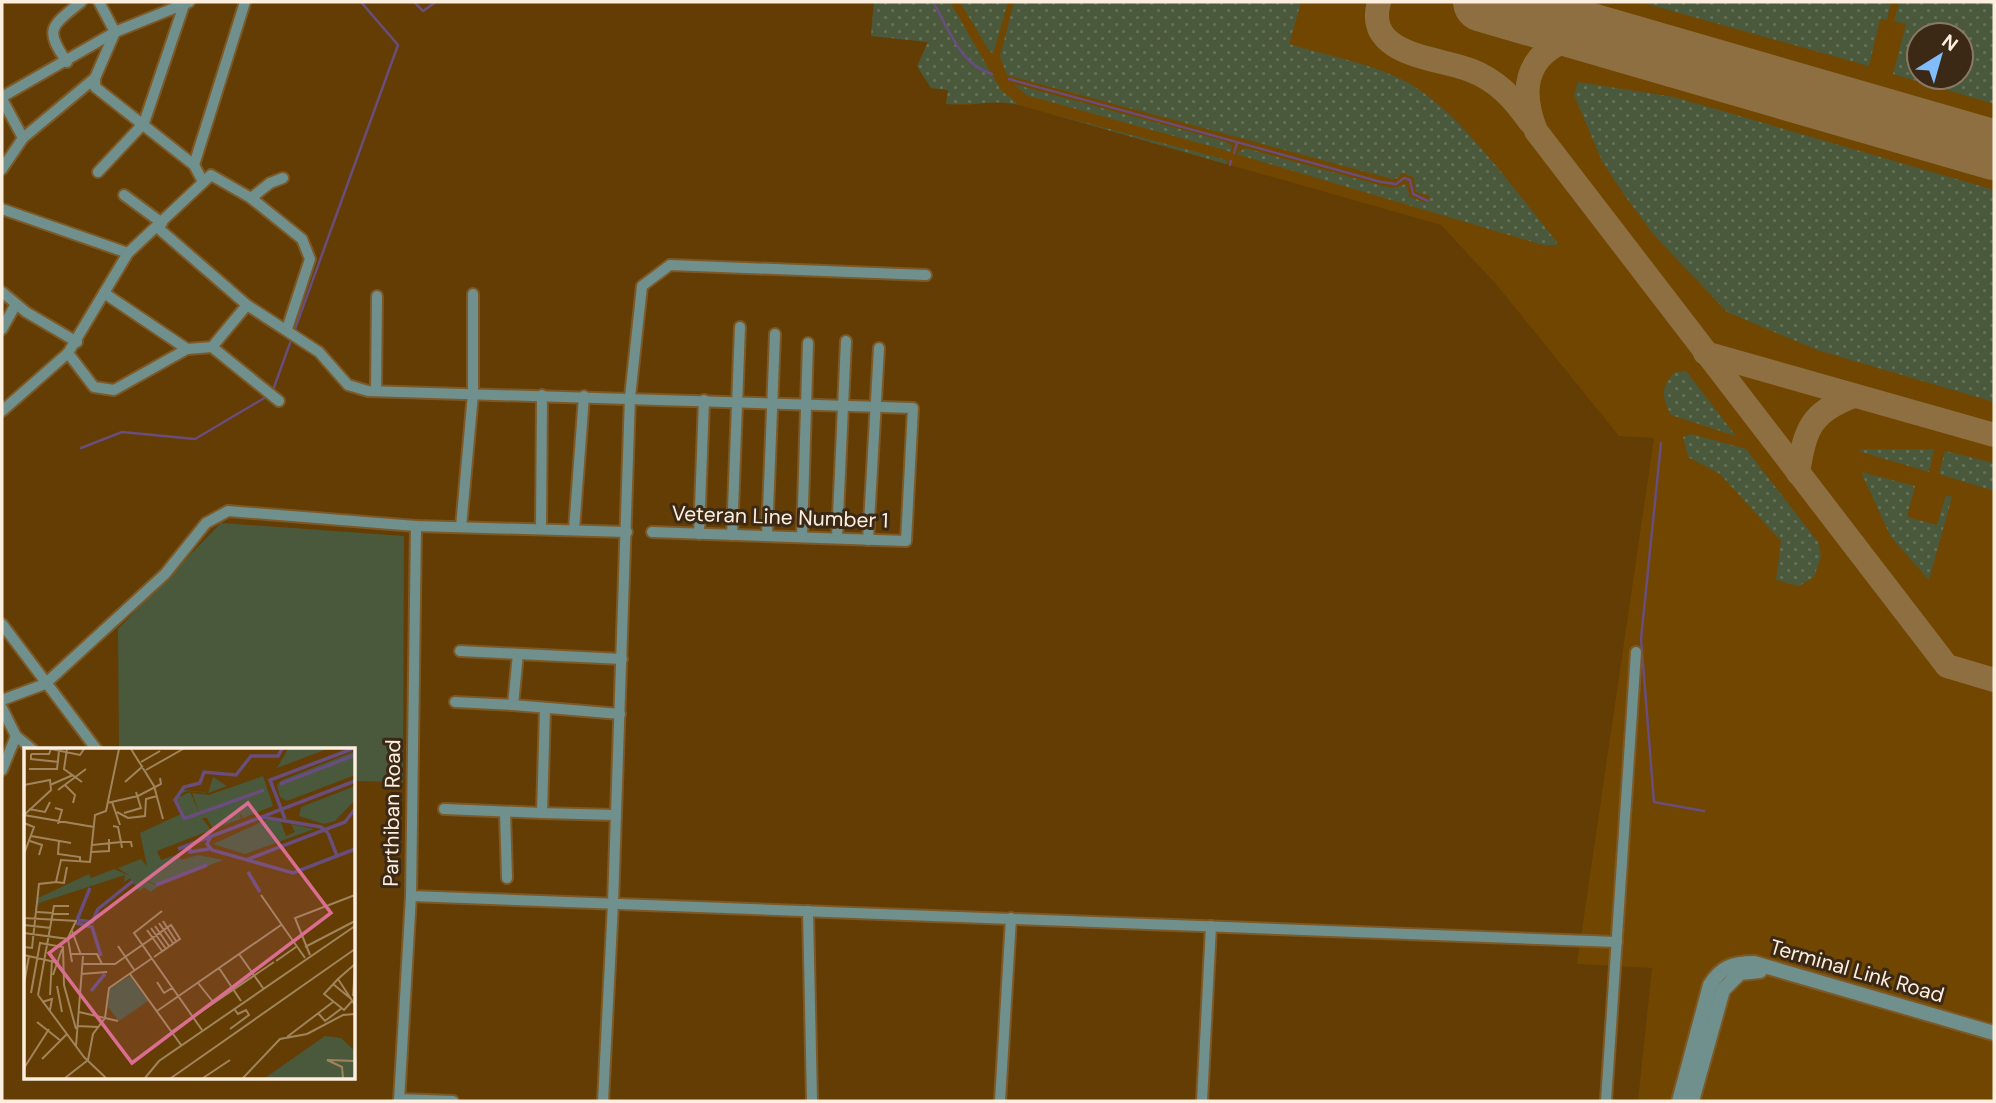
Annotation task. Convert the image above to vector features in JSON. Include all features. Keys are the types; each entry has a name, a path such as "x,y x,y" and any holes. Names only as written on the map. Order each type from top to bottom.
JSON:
{"street":[{"path":"67,62 53,42 51,33 54,24 81,2"},
{"path":"99,2 115,32"},
{"path":"23,138 2,98 115,32 187,2"},
{"path":"98,172 144,123 187,2"},
{"path":"194,165 245,2"},
{"path":"115,32 95,78 95,87 194,165 203,182"},
{"path":"2,169 23,138 95,78"},
{"path":"2,411 77,342 128,253 214,174 251,198 302,239 310,259 287,329"},
{"path":"251,198 259,189 283,178"},
{"path":"124,195 247,305 319,352 348,384 376,391 630,397 876,407"},
{"path":"2,209 128,253"},
{"path":"603,1101 613,903 630,397 642,286 670,265 926,275"},
{"path":"2,292 16,304 77,342"},
{"path":"104,293 187,349"},
{"path":"461,527 472,394 474,294"},
{"path":"376,391 377,296"},
{"path":"2,329 16,304"},
{"path":"212,347 247,305"},
{"path":"732,535 740,327"},
{"path":"767,536 775,334"},
{"path":"837,538 846,341"},
{"path":"802,537 808,343"},
{"path":"68,353 94,387 114,390 187,349 212,347 279,401"},
{"path":"868,540 879,348"},
{"path":"2,392 14,398"},
{"path":"541,529 542,395"},
{"path":"574,530 584,396"},
{"path":"699,534 705,400"},
{"name":"Veteran Line Number 1","path":"652,532 906,541 913,408 876,407"},
{"path":"2,700 45,684 165,574 206,523 218,514 239,511 416,526 627,532"},
{"name":"Parthiban Road","path":"399,1100 411,897 416,526"},
{"path":"2,624 95,748"},
{"path":"460,651 622,659"},
{"path":"1606,1101 1636,652"},
{"path":"513,705 518,654"},
{"path":"455,702 620,714"},
{"path":"2,708 16,736 31,748"},
{"path":"542,813 545,709"},
{"path":"2,770 16,736"},
{"path":"444,809 616,815"},
{"path":"505,811 507,878"},
{"path":"411,897 1617,942"},
{"path":"808,911 812,1101"},
{"path":"1000,1101 1010,918"},
{"path":"1202,1101 1211,926"},
{"name":"Terminal Link Road","path":"1679,1101 1710,985 1718,972 1734,963 1754,963 1994,1033"},
{"name":"Terminal Link Road","path":"1692,1101 1723,990 1740,973 1748,971 1756,970 1994,1041"},
{"path":"399,1100 453,1101"}],"shaded area":[{"path":"874,2 1994,2 1994,1101 1638,1101 1652,968 1577,964 1654,438 1619,436 1496,284 1441,225 1003,101 968,105 946,104 948,90 931,88 917,66 928,42 871,36"}],"green space":[{"path":"874,2 950,2 1001,90 1019,105 946,104 948,90 931,88 917,66 928,42 871,36"},
{"path":"960,2 1008,2 993,54 988,49"},
{"path":"1014,2 1301,2 1289,44 1393,75 1427,96 1468,133 1557,245 1543,245 1236,154 1245,148 1383,186 1393,188 1406,184 1410,197 1428,203 1430,196 1415,192 1414,177 1401,173 1399,178 1392,179 1007,75 1000,56"},
{"path":"1640,2 1891,2 1887,20 1880,19 1869,66"},
{"path":"1899,2 1994,2 1994,104 1950,91 1975,91 1975,21 1905,21 1905,24 1894,21"},
{"path":"1905,28 1905,78 1893,74"},
{"path":"1578,82 1674,97 1994,190 1994,402 1817,350 1727,312 1654,235 1602,161 1574,95"},
{"path":"1013,84 1224,141 1232,146 1231,152 1028,96"},
{"path":"1049,113 1227,160 1226,164"},
{"path":"1686,371 1736,436 1671,415 1664,398 1665,388 1675,372"},
{"path":"1691,434 1746,449 1818,542 1821,556 1814,577 1799,586 1776,580 1781,541 1720,474 1688,457 1683,437"},
{"path":"1934,449 1929,472 1858,451"},
{"path":"1945,451 1994,463 1994,491 1939,474"},
{"path":"1861,472 1915,486 1907,517 1937,525 1946,495 1952,497 1929,580 1891,537"},
{"path":"221,523 404,536 403,782 355,781 355,748 119,748 118,629"}],"waterway":[{"path":"295,329 398,45 361,2"},
{"path":"414,2 423,11 436,2"},
{"path":"933,2 963,54 972,63 992,74"},
{"path":"1009,79 1381,182 1396,184 1404,178 1410,180 1413,194 1428,201"},
{"path":"1234,153 1237,143"},
{"path":"1230,165 1231,161"},
{"path":"273,390 290,343"},
{"path":"81,448 122,432 195,439 266,397"},
{"path":"1661,443 1641,639 1654,802 1704,811"}],"taxiway":[{"path":"1379,2 1377,20 1382,34 1392,44 1489,79 1511,98 1530,122"},
{"path":"1595,35 1558,44 1535,64 1529,78 1528,94 1536,131 1947,666 1994,680"},
{"path":"1705,353 1994,435"},
{"path":"1798,473 1812,424 1828,409 1854,396"}],"runway":[{"path":"1483,2 1994,150"}]}
